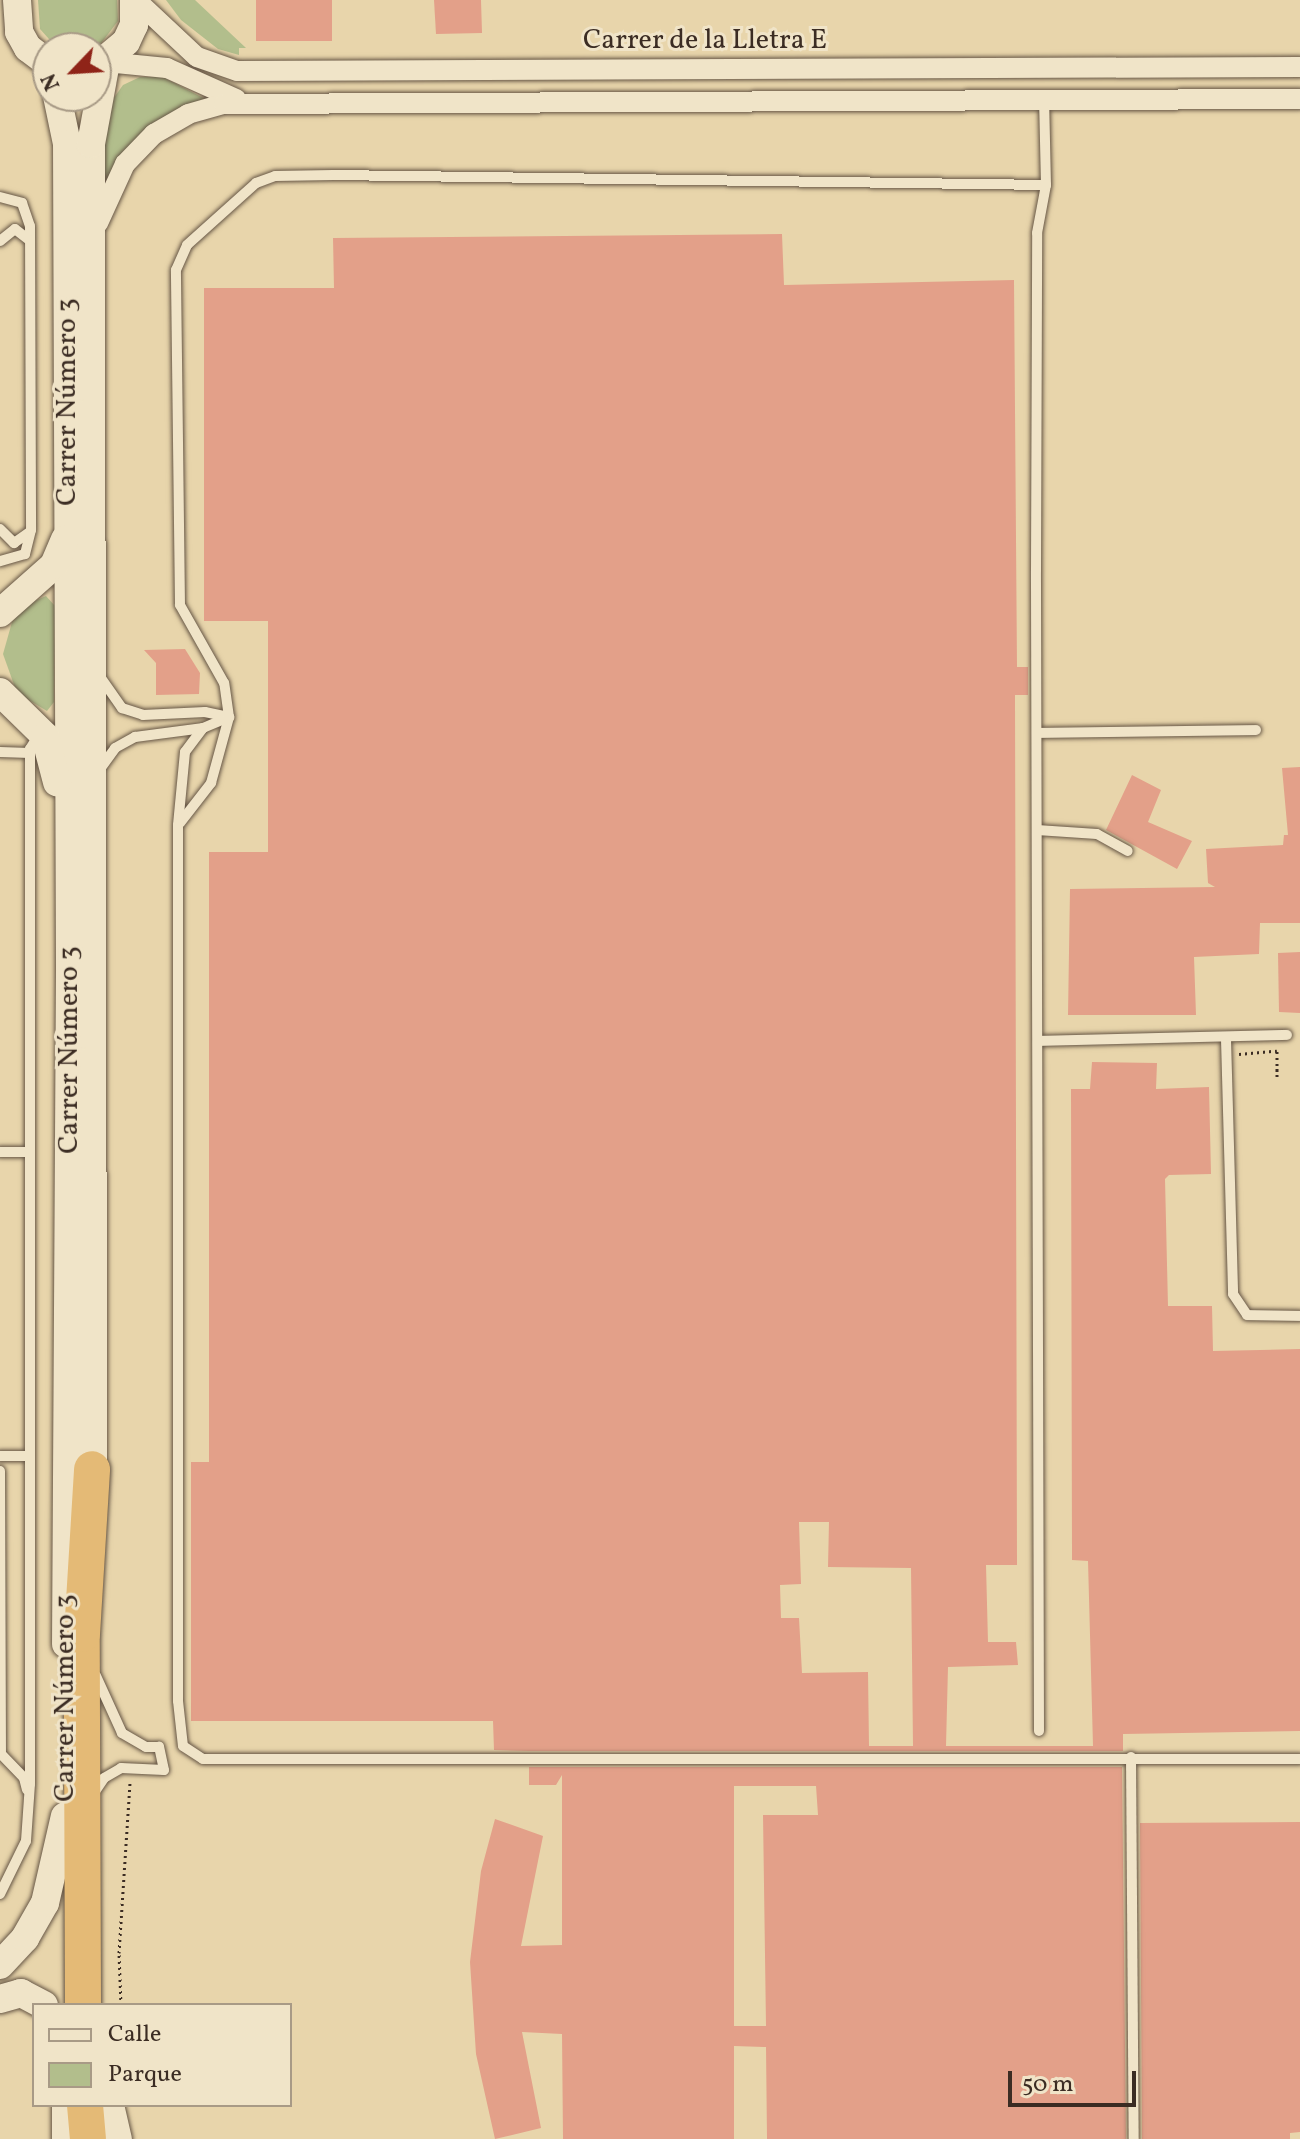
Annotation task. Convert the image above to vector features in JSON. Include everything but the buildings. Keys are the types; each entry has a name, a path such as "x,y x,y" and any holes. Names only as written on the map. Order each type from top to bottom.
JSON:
{"highway":[{"path":"83,2003 82,1634 92,1469"},
{"path":"85,2107 88,2139"}],"main road":[{"path":"112,55 126,42 134,25 135,0"},
{"path":"11,6 23,40 32,50"},
{"name":"Carrer Número 3","path":"62,112 66,126 70,833 66,2003"},
{"name":"Carrer Número 3","path":"95,112 91,246 92,1469 98,2003"},
{"path":"3,608 54,565 68,530"},
{"path":"0,692 40,748 70,833"},
{"path":"0,1965 25,1938 45,1903 65,1816"},
{"path":"0,1999 21,1993 40,2003"},
{"path":"66,2107 66,2139"},
{"path":"110,2107 118,2139"}],"street":[{"name":"Carrer de la Lletra E","path":"135,0 197,57 237,71 1300,67"},
{"name":"Carrer de la Lletra E","path":"112,66 167,68 224,96 260,102"},
{"name":"Carrer de la Lletra E","path":"91,246 115,181 154,134 208,107 260,102 1300,99"}],"lane":[{"path":"1039,1731 1037,233 1046,185 1044,98"},
{"path":"178,825 211,783 229,717 224,683 180,605 176,270 187,245 256,183 275,176 333,175 1046,185"},
{"path":"0,197 17,200 26,209 30,242 31,530 25,554 0,561"},
{"path":"0,241 15,229 30,242"},
{"path":"0,529 14,543 31,530"},
{"path":"92,662 110,698 122,708 143,715 205,712 229,717"},
{"path":"92,781 115,748 126,741 153,732 203,728 229,717"},
{"path":"203,728 185,752 178,825 178,1701 183,1746 203,1759 1300,1759"},
{"path":"1038,733 1256,730"},
{"path":"0,752 40,748 30,1152 31,1756 26,1841 0,1894"},
{"path":"1037,830 1097,834 1128,851"},
{"path":"1040,1041 1226,1039 1287,1035"},
{"path":"1226,1039 1233,1294 1247,1315 1300,1316"},
{"path":"0,1152 30,1152"},
{"path":"0,1456 30,1456"},
{"path":"0,1471 1,1754 26,1784 29,1801"},
{"path":"96,1676 122,1733 140,1745 159,1747 164,1770 121,1768 104,1778 96,1790"},
{"path":"14,1768 26,1764 31,1756"},
{"path":"1131,1757 1134,2139"}],"path":[{"path":"1239,1069 1238,1054 1277,1051 1277,1079"},
{"path":"121,2003 119,1953 124,1862 130,1838 130,1775"}],"green space":[{"path":"38,0 117,0 118,21 110,32 43,32"},
{"path":"166,0 195,0 246,48 239,48 239,55 218,49 181,20"},
{"path":"140,77 163,77 207,100 104,181 104,138 109,112 112,112 112,101 123,85"},
{"path":"46,596 55,606 54,702 47,711 17,693 3,654 12,622 28,604"}]}
